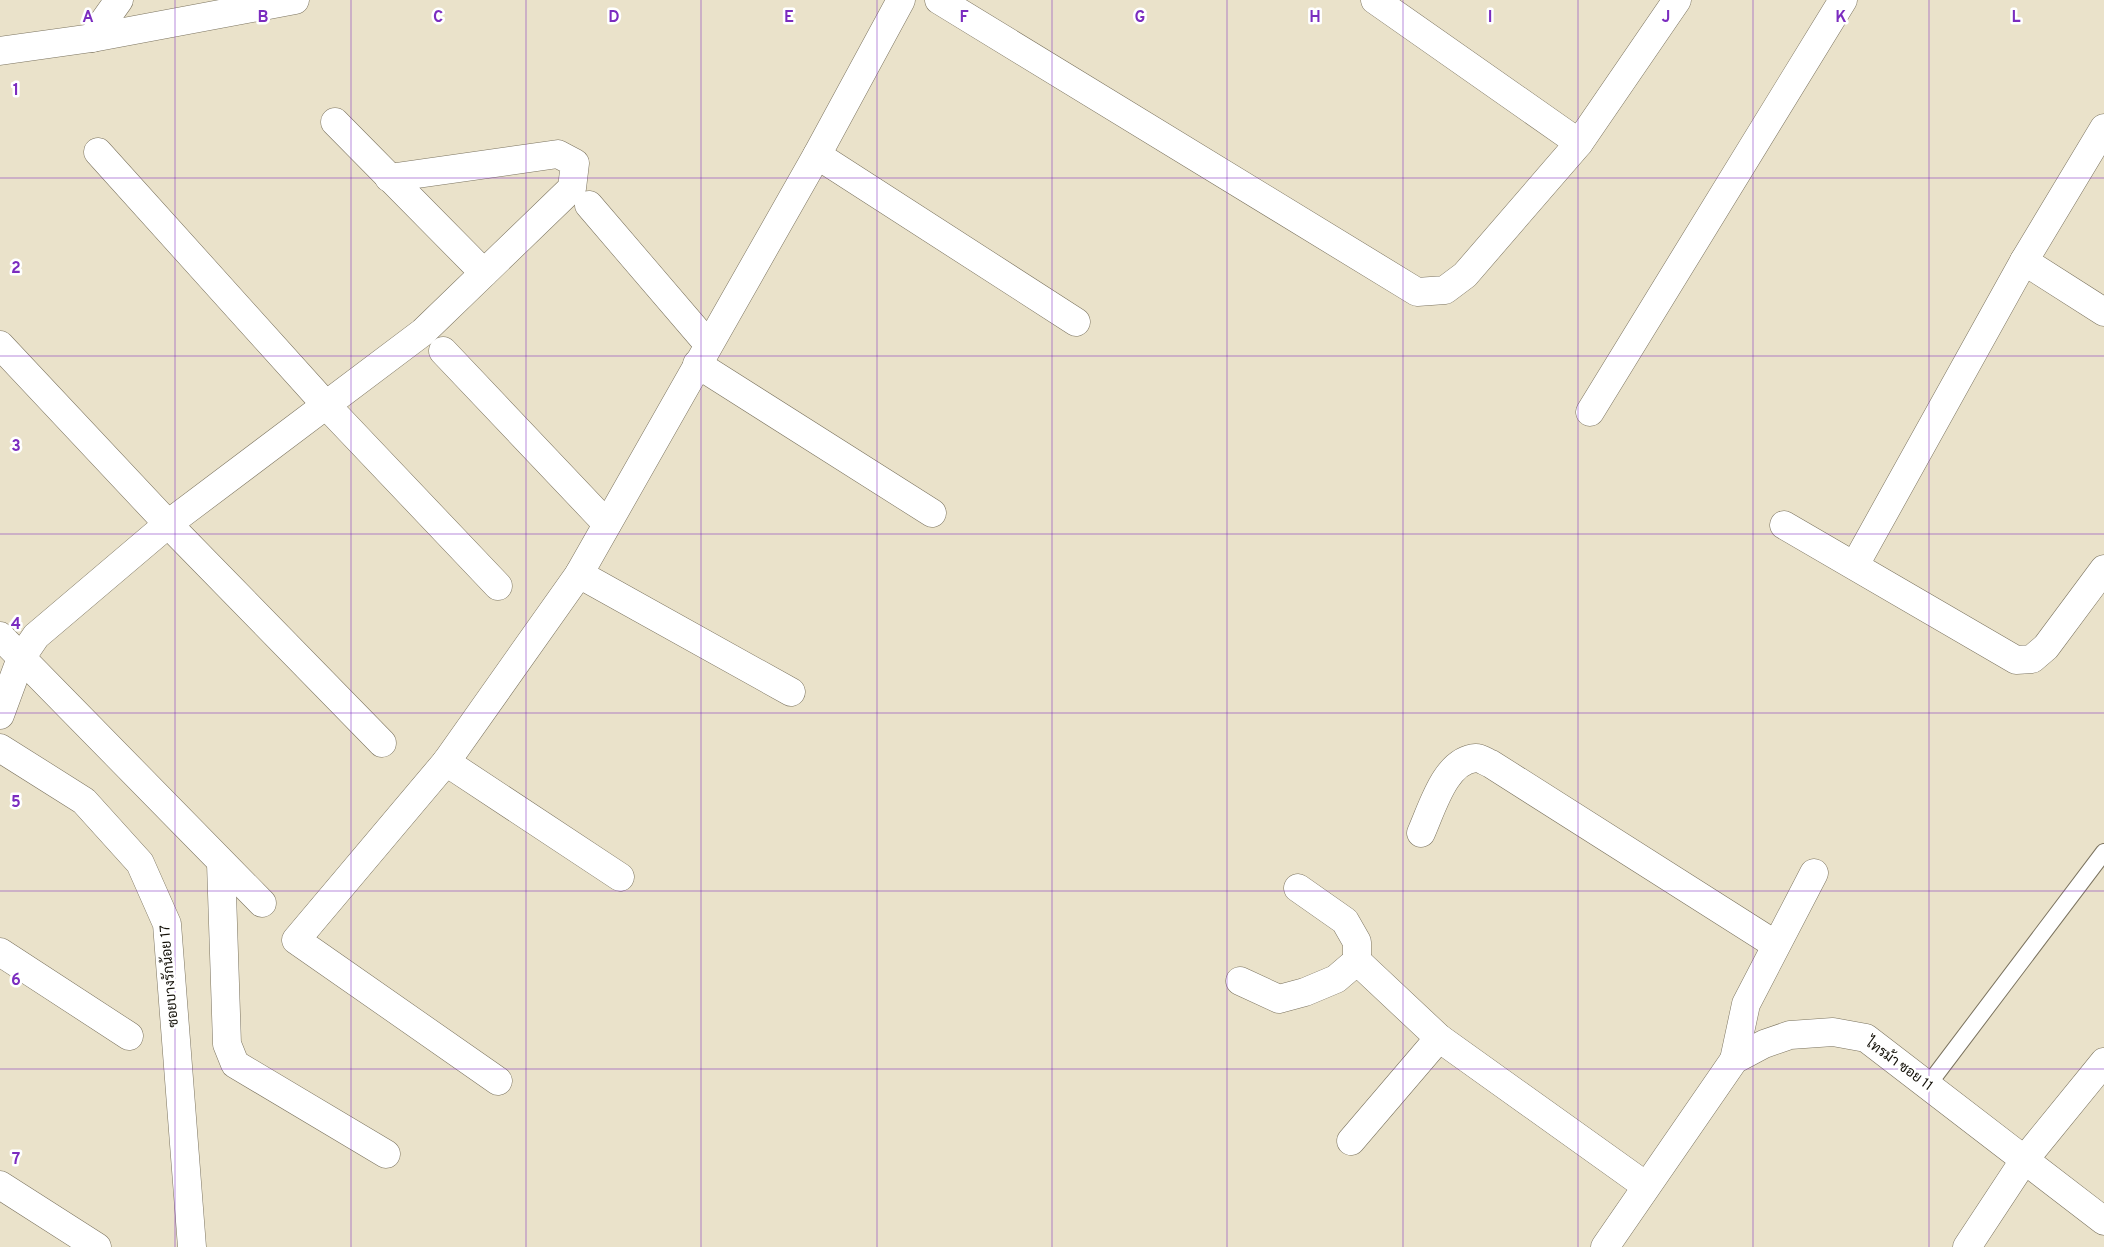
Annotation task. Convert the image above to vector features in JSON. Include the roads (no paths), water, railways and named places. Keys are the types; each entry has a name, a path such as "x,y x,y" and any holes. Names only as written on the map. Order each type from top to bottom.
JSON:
{"street":[{"path":"92,38 118,0"},
{"path":"0,51 92,38 295,0"},
{"path":"498,1081 296,940 446,762 579,574 817,155 901,0"},
{"path":"939,0 1417,292 1444,290 1465,276 1579,143 1677,0"},
{"path":"1375,0 1579,143"},
{"path":"1590,412 1844,0"},
{"path":"335,122 484,273"},
{"path":"1856,565 2024,261 2104,128"},
{"path":"98,152 326,405 498,586"},
{"path":"0,715 21,658 36,636 168,524 424,332 572,188 575,163 558,154 389,178"},
{"path":"817,155 1076,322"},
{"path":"589,205 703,354 932,513"},
{"path":"2024,261 2104,312"},
{"path":"0,345 168,524 382,743"},
{"path":"443,351 607,524"},
{"path":"1784,525 1856,565 2016,660 2032,659 2046,647 2104,569"},
{"path":"579,574 791,692"},
{"path":"0,636 220,863 262,903"},
{"name":"ซอยบางรักน้อย 17","path":"0,748 84,801 140,863 167,924 192,1247"},
{"path":"1421,833 1448,774 1462,762 1478,758 1491,764 1776,945"},
{"path":"446,762 620,876"},
{"path":"220,863 227,1044 235,1064 386,1154"},
{"path":"1734,1060 1746,1004 1814,873"},
{"path":"1298,888 1345,921 1357,942 1357,961 1440,1038 1646,1186"},
{"path":"0,952 129,1036"},
{"path":"1240,981 1279,999 1305,992 1336,979 1357,961"},
{"name":"ไทรม้า ซอย 11","path":"1605,1247 1734,1060 1764,1044 1790,1035 1834,1032 1866,1038 2104,1221"},
{"path":"1351,1140 1440,1038"},
{"path":"1967,1247 2025,1159 2104,1062"},
{"path":"0,1184 97,1247"}],"lane":[{"path":"1928,1085 2104,852"}]}
